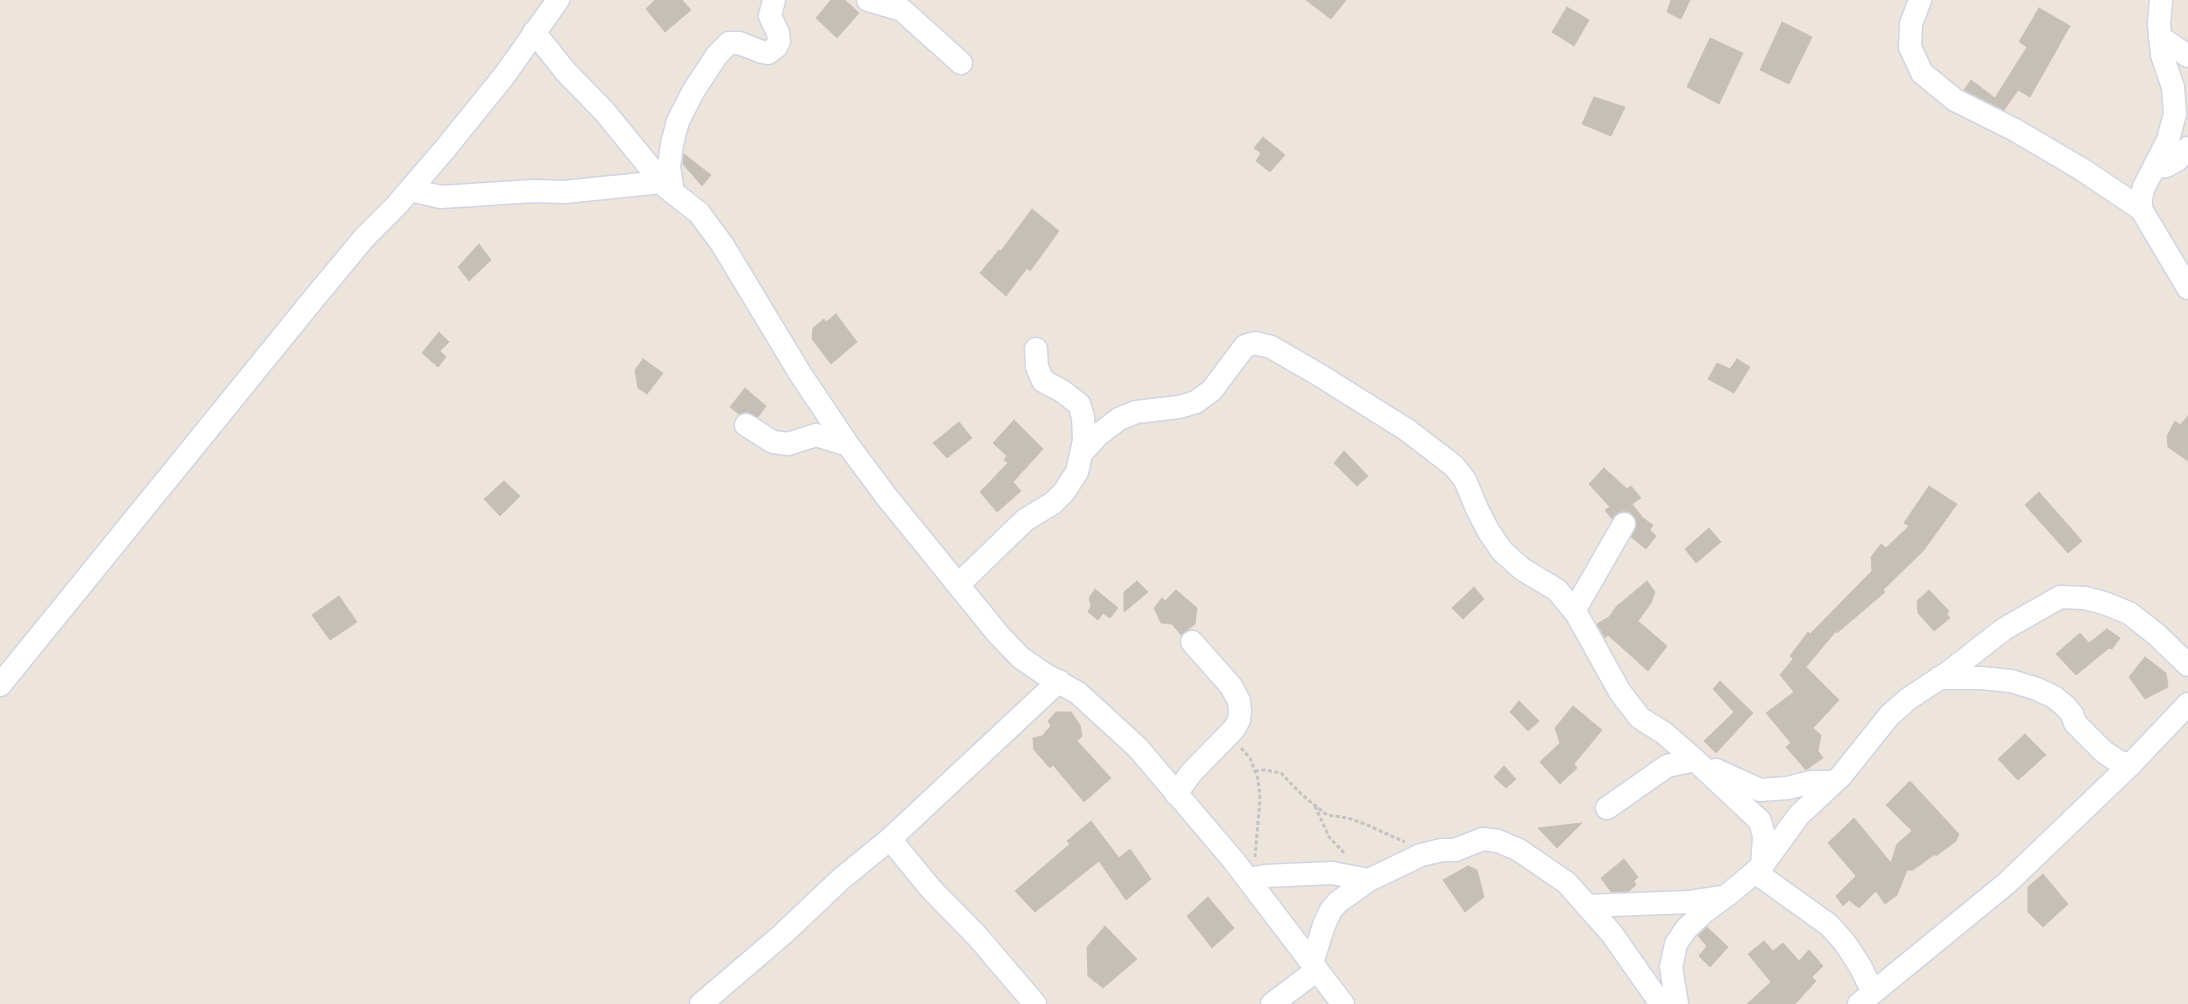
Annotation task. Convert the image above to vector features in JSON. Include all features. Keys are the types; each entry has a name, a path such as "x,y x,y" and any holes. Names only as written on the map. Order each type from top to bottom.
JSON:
{"street":[{"path":"0,685 311,302 364,238 410,190 504,76 558,0"},
{"path":"668,187 672,144 678,121 694,90 717,55 729,44 739,44 768,53 776,47 779,41 778,33 770,16 774,0"},
{"path":"868,0 902,10 962,63"},
{"path":"1920,0 1911,24 1910,47 1922,73 1955,100 2014,130 2074,165 2141,209 2188,288"},
{"path":"2141,209 2144,187 2173,128 2175,114 2173,87 2162,55 2159,24 2161,0"},
{"path":"534,32 566,72 604,111 668,187 699,213 722,244 801,375 848,445 886,496 998,634 1021,658 1046,676 1059,681 1078,693 1138,748 1176,794 1252,878 1343,1004"},
{"path":"2160,37 2188,56"},
{"path":"2155,167 2166,166 2172,163 2188,148"},
{"path":"410,190 441,198 534,191 564,192 668,187"},
{"path":"1081,454 1098,435 1119,419 1136,412 1179,407 1196,402 1212,390 1245,346 1254,343 1271,347 1314,372 1392,420 1454,466 1466,480 1481,517 1502,551 1522,569 1557,590 1574,611 1620,692 1640,718 1664,733 1697,761 1760,822 1764,836 1758,869"},
{"path":"958,585 1025,520 1053,502 1064,492 1077,472 1084,440 1079,404 1062,391 1043,381 1037,368 1036,349"},
{"path":"746,425 773,442 788,444 816,436 848,445"},
{"path":"1574,611 1624,524"},
{"path":"1677,1004 1671,967 1676,944 1686,929 1704,912 1758,869 1799,815 1834,782 1889,716 1908,699 2004,629 2060,597 2085,598 2104,602 2129,613 2188,665"},
{"path":"1176,794 1191,773 1229,735 1239,720 1239,701 1225,679 1192,642"},
{"path":"1939,678 1981,678 2011,681 2037,689 2054,697 2064,706 2072,714 2075,723 2104,752 2119,762 2131,764"},
{"path":"701,1004 782,934 841,879 890,839 1059,681"},
{"path":"1758,869 1829,925 1845,943 1860,966 1866,998 2007,883 2131,764 2188,704"},
{"path":"1607,808 1667,766 1697,761 1760,790 1770,790 1811,782 1834,782"},
{"path":"890,839 931,889 977,936 1036,1004"},
{"path":"1272,1004 1314,966 1324,924 1331,910 1338,902 1366,880 1422,855 1455,850 1483,839 1498,841 1519,850 1568,884 1612,934 1661,1004"},
{"path":"1252,878 1332,874 1366,880"},
{"path":"1587,906 1689,902 1726,896"}],"path":[{"path":"1229,735 1250,758 1258,779 1260,799 1252,878"},
{"path":"1255,771 1265,770 1281,773 1327,815 1365,824 1380,832 1434,852"},
{"path":"1315,806 1329,837 1341,852 1362,867 1366,880"}],"building":[{"path":"655,0 682,0 691,10 665,32 646,9"},
{"path":"831,0 845,0 859,13 837,38 816,18"},
{"path":"1306,0 1346,0 1331,19"},
{"path":"1671,0 1690,0 1681,19 1667,12"},
{"path":"1567,7 1589,20 1574,46 1552,32"},
{"path":"2039,8 2070,26 2030,97 2018,90 2004,110 1964,90 1971,80 1995,98 2027,47 2019,42"},
{"path":"1782,22 1812,37 1789,84 1760,70"},
{"path":"1710,38 1743,53 1719,104 1687,87"},
{"path":"1594,97 1625,107 1611,136 1582,124"},
{"path":"1263,137 1285,155 1270,172 1256,161 1261,153 1254,148"},
{"path":"684,154 711,175 702,186 683,164"},
{"path":"1032,209 1059,231 1030,271 1027,268 1006,296 980,273 999,250 1001,251"},
{"path":"479,244 491,260 469,281 458,267"},
{"path":"836,314 857,342 831,364 812,339 813,328 824,319 826,322"},
{"path":"439,332 449,342 440,351 446,357 438,367 422,353"},
{"path":"643,359 663,373 647,394 638,388 635,370"},
{"path":"1737,359 1750,367 1734,393 1708,379 1717,363 1730,369"},
{"path":"745,388 766,406 758,417 747,412 739,414 730,407"},
{"path":"2188,416 2188,461 2168,447 2167,436 2175,421 2180,425"},
{"path":"1014,420 1043,449 1013,482 1021,491 997,512 980,492 1008,463 1004,460 1007,456 993,443"},
{"path":"959,422 972,438 947,458 933,443"},
{"path":"1344,451 1368,476 1357,486 1334,463"},
{"path":"1604,468 1627,489 1631,486 1641,498 1632,504 1643,518 1653,525 1650,530 1656,536 1646,549 1631,537 1637,524 1635,517 1630,512 1623,511 1617,513 1612,519 1605,510 1610,507 1589,484"},
{"path":"504,481 520,496 500,516 484,499"},
{"path":"1929,486 1957,504 1924,550 1883,590 1885,592 1837,633 1836,631 1806,667 1839,700 1813,728 1821,735 1818,751 1823,758 1806,770 1786,747 1791,743 1766,713 1794,692 1780,675 1793,659 1790,656 1808,632 1810,634 1872,571 1871,557 1881,544 1886,548 1909,526 1904,523"},
{"path":"2039,492 2082,541 2068,553 2025,505"},
{"path":"1709,528 1721,542 1696,563 1685,549"},
{"path":"1137,581 1148,592 1124,612 1124,592"},
{"path":"1647,581 1655,592 1651,603 1638,621 1667,646 1648,671 1608,635 1605,638 1597,624 1609,617 1616,607"},
{"path":"1474,587 1484,599 1463,619 1452,608"},
{"path":"1095,589 1118,608 1110,618 1103,613 1098,620 1088,612 1091,606 1089,598"},
{"path":"1176,590 1197,608 1195,624 1181,635 1172,624 1161,623 1154,608 1162,598 1165,601"},
{"path":"1929,590 1949,611 1947,614 1950,618 1934,631 1918,613 1917,601"},
{"path":"339,596 357,622 330,640 312,615"},
{"path":"2107,629 2120,638 2112,649 2109,648 2076,675 2056,654 2080,633 2089,643"},
{"path":"2145,657 2166,673 2168,687 2145,699 2129,677"},
{"path":"1720,681 1753,713 1716,753 1704,741 1734,712 1713,689"},
{"path":"1519,701 1539,721 1528,731 1510,712"},
{"path":"1573,706 1602,730 1574,764 1577,768 1560,784 1540,762 1560,743 1555,728"},
{"path":"1056,712 1071,712 1080,725 1082,736 1077,741 1111,778 1084,802 1053,765 1050,768 1034,750 1033,738 1042,736 1051,726 1048,721"},
{"path":"2025,734 2046,755 2018,780 1998,759"},
{"path":"1504,766 1516,779 1506,788 1494,777"},
{"path":"1910,781 1959,834 1956,841 1913,870 1907,870 1897,895 1885,904 1876,891 1859,908 1849,900 1843,906 1836,896 1856,876 1828,843 1854,818 1891,863 1897,844 1912,831 1886,805"},
{"path":"1091,821 1119,858 1130,849 1151,879 1126,900 1099,861 1035,912 1015,891 1070,844 1067,841"},
{"path":"1582,823 1557,848 1538,828"},
{"path":"1624,859 1638,877 1634,881 1636,885 1629,891 1611,892 1601,878"},
{"path":"1468,866 1477,870 1484,897 1465,912 1443,880"},
{"path":"2043,874 2068,904 2043,927 2028,912 2028,887"},
{"path":"1208,897 1234,928 1212,948 1187,916"},
{"path":"1105,926 1137,959 1103,988 1088,976 1087,947"},
{"path":"1707,927 1728,947 1710,967 1699,956 1707,946 1698,936"},
{"path":"1764,941 1773,951 1783,943 1799,961 1809,950 1823,966 1812,977 1816,981 1795,1004 1747,1004 1771,982 1748,954"}]}
